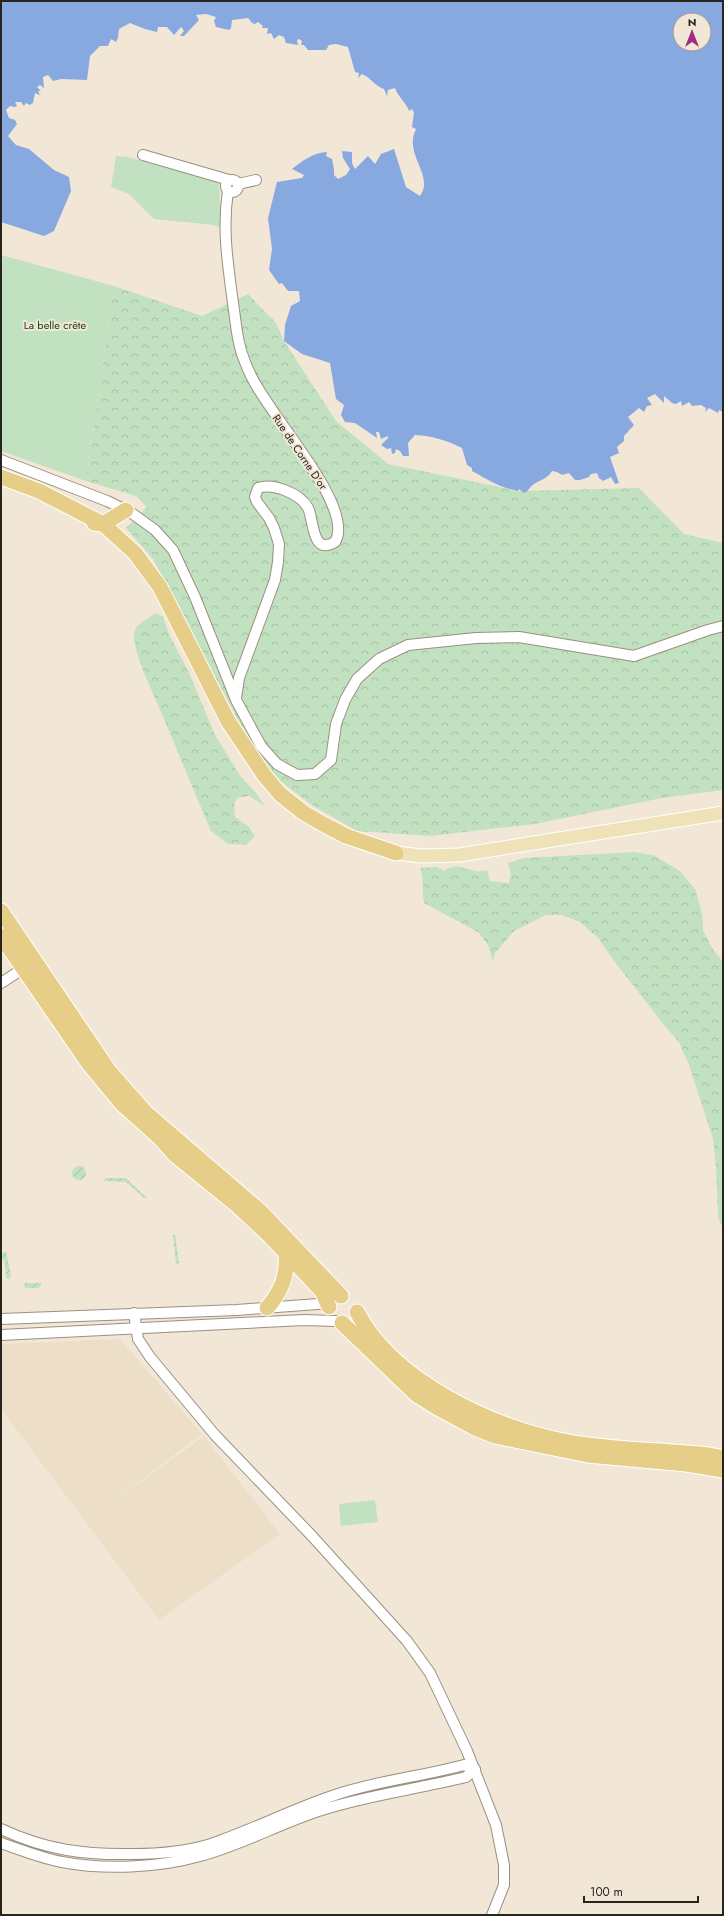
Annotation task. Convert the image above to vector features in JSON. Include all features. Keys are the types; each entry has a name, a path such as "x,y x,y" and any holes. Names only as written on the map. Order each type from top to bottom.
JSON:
{"highway":[{"path":"1,477 39,491 103,524 143,563 160,587 228,721 246,751 280,794 304,813 346,836 396,853"},
{"path":"1,485 38,499 74,517 95,530 120,550 142,573 162,605 217,711 238,746 260,777 278,796 317,825 338,836 368,848 396,853"},
{"path":"74,517 92,523 103,524 128,511"},
{"path":"128,511 123,525 129,548"},
{"path":"1,911 109,1071 146,1113 260,1211 332,1302 330,1314 417,1395 473,1427 495,1436 588,1455 686,1464 723,1470"},
{"path":"1,936 89,1064 122,1104 175,1155 249,1216 286,1252 332,1302"},
{"path":"267,1308 280,1292 286,1273 286,1252"},
{"path":"332,1302 352,1299 356,1304 357,1312 365,1326 386,1351 421,1381 437,1392 513,1428 569,1442 606,1447 702,1454 723,1458"},
{"path":"339,1322 352,1321 357,1312"}],"main road":[{"path":"396,853 422,856 460,855 723,813"}],"street":[{"path":"143,155 234,182 256,180"},
{"name":"Rue de Corne D'or","path":"234,182 225,185 228,191 224,217 225,244 237,339 240,351 252,378 262,395 323,484 334,508 338,530 338,538 335,542 327,544 320,542 315,536 310,514 303,502 295,496 274,487 265,486 258,488 255,497 269,518 279,544 278,562 275,580 262,612 244,665"},
{"path":"1,460 83,490 128,511 155,530 173,550 195,597 236,700 261,746 277,764 297,775 316,774 331,760 336,724 345,700 357,680 379,659 408,645 476,638 519,637 634,656 723,626"},
{"path":"223,669 234,670 244,665"},
{"path":"236,700 237,686 244,665"},
{"path":"1,983 24,968"},
{"path":"1,1319 267,1308 332,1302"},
{"path":"134,1313 135,1328 138,1339 150,1357 215,1435 312,1536 415,1651 436,1684 475,1769 496,1825 504,1865 504,1885 492,1915"},
{"path":"1,1335 304,1320 339,1322"},
{"path":"1,1843 60,1862 101,1866 156,1864 179,1861 201,1856 318,1800 348,1791 464,1765 475,1769"},
{"path":"1,1829 42,1845 74,1852 100,1855 154,1854 183,1851 245,1835"}],"shaded area":[{"path":"120,1339 202,1434 107,1506 204,1436 280,1534 159,1620 1,1409 1,1344"}],"green space":[{"path":"116,156 127,157 182,172 219,180 221,228 214,225 154,219 129,194 111,187"},
{"name":"La belle crête","path":"1,255 114,286 86,481 1,451"},
{"path":"114,286 202,316 248,294 276,323 284,341 336,421 388,464 518,491 639,488 684,534 723,543 723,790 662,798 535,824 430,836 357,831 312,805 263,768 153,559 126,528 147,507 136,496 86,481"},
{"path":"155,613 163,617 169,634 190,675 215,735 241,777 256,793 265,806 249,796 237,798 234,805 235,817 248,826 255,836 246,845 228,844 211,831 143,671 137,653 134,632 138,625"},
{"path":"634,852 653,855 680,871 695,889 702,913 703,930 712,948 723,962 723,1229 718,1217 716,1166 713,1139 689,1065 679,1042 611,957 599,939 580,922 562,915 546,915 514,931 495,953 493,962 488,945 478,932 424,903 420,868 437,867 444,871 455,866 459,866 476,871 487,870 490,881 509,883 511,875 508,863 524,858"},
{"path":"79,1166 84,1168 86,1173 84,1178 79,1180 74,1178 72,1173 74,1168"},
{"path":"105,1178 126,1178 147,1198 144,1198 126,1182 104,1181"},
{"path":"175,1234 178,1264 176,1263 173,1236"},
{"path":"6,1251 11,1276 9,1279 6,1278 5,1264 1,1254"},
{"path":"24,1283 41,1283 41,1286 39,1288 25,1288"},
{"path":"375,1500 378,1522 341,1526 339,1504"}],"water":[{"path":"1,1 723,1 723,412 719,410 718,413 709,408 705,412 706,408 701,405 692,406 689,402 682,406 681,401 676,404 672,403 664,396 664,403 655,394 647,398 652,405 647,406 644,412 639,408 628,417 634,425 624,436 624,441 617,447 619,453 610,457 619,483 615,484 611,477 603,481 599,478 597,473 591,474 589,477 580,480 575,480 569,473 562,475 552,471 524,493 519,489 518,491 511,490 472,471 472,468 467,465 462,448 428,436 415,435 408,443 409,456 403,456 400,451 396,449 395,453 392,454 391,448 387,449 381,445 388,438 388,436 381,439 379,432 376,432 377,438 355,423 345,422 341,415 344,405 336,399 330,363 302,354 284,341 285,325 291,306 300,301 299,291 288,291 282,283 279,284 269,270 272,249 268,218 277,182 302,178 304,175 292,169 304,160 322,152 327,152 326,156 332,159 334,175 338,179 346,175 350,169 343,158 342,151 352,152 352,163 355,169 368,156 375,164 381,154 394,149 406,187 420,196 424,188 422,172 413,147 413,138 416,129 412,127 414,113 412,109 409,111 395,88 388,90 387,96 384,89 362,74 358,78 359,73 355,72 348,47 336,44 329,45 326,50 308,50 304,45 301,45 302,41 299,39 297,40 298,45 286,43 284,37 279,35 274,39 271,33 267,34 268,28 262,28 263,26 258,22 255,24 252,23 248,18 232,20 231,28 229,30 216,27 214,21 216,17 206,14 196,15 199,20 184,36 180,36 184,31 181,27 174,35 167,27 158,27 157,32 130,23 119,29 116,42 111,39 108,46 100,46 90,56 87,80 61,79 53,81 48,75 43,77 44,88 40,85 37,87 41,91 38,91 40,95 35,93 33,103 30,105 26,103 24,106 21,102 15,102 17,106 10,106 6,110 9,118 15,120 17,124 8,136 16,145 29,149 54,170 69,177 71,191 54,231 44,236 1,222"}]}
